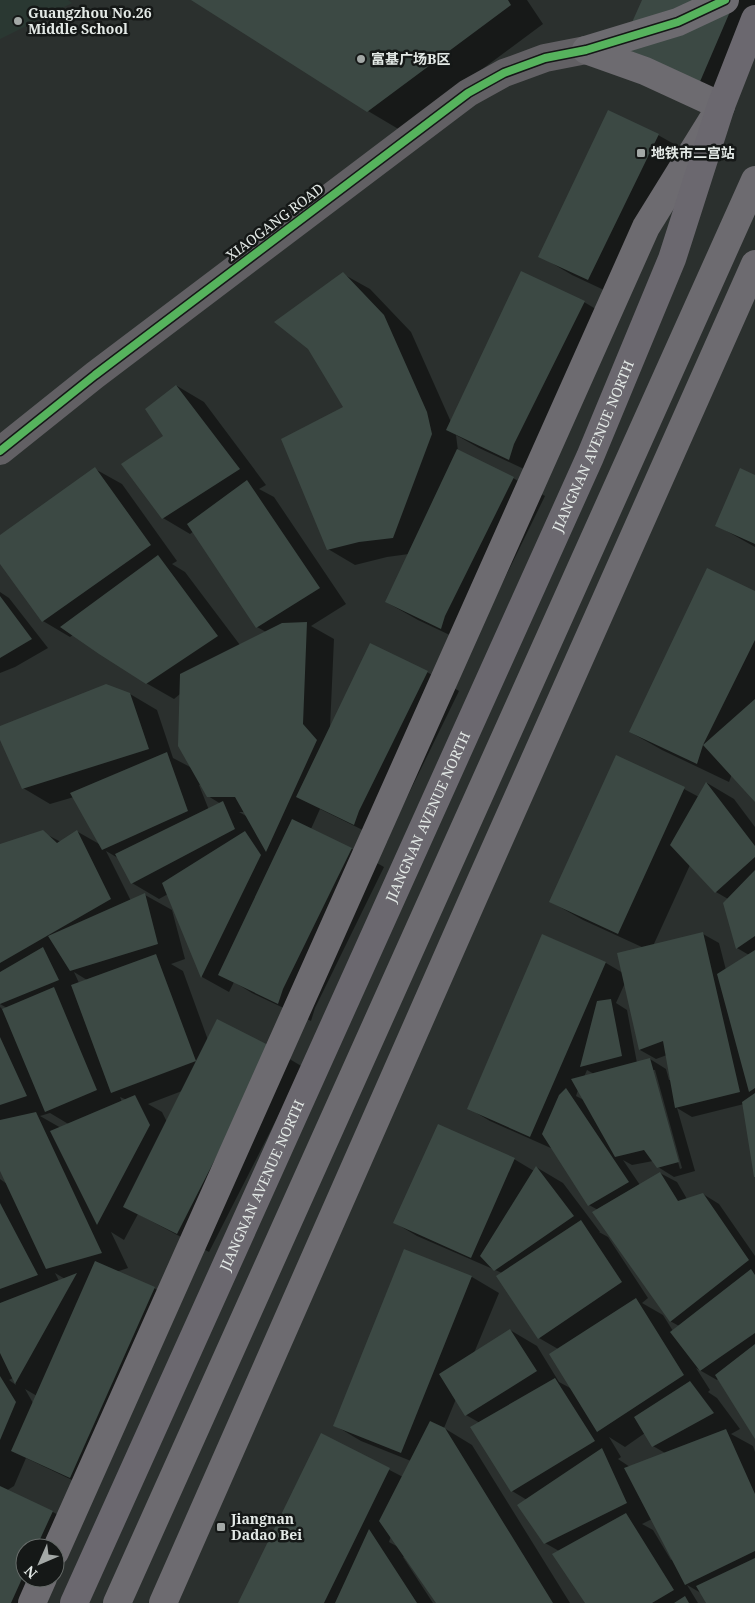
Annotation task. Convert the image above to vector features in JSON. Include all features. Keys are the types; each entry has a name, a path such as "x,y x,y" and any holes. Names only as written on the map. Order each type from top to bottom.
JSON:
{"main road":[{"path":"586,50 678,22 725,0"},
{"name":"JIANGNAN AVENUE NORTH","path":"74,1603 590,456 672,259 722,106 755,19"},
{"path":"61,1538 646,227 722,106 645,71 586,50"},
{"path":"118,1603 755,180"},
{"path":"163,1603 755,264"},
{"path":"32,1603 39,1588"}],"street":[{"name":"XIAOGANG ROAD","path":"0,451 95,375 468,93 504,73 545,58 586,50"}],"shaded area":[{"name":"Guangzhou No.26 Middle School","path":"0,0 68,0 72,3 0,39"}],"building":[{"name":"富基广场B区","path":"191,0 508,0 511,5 367,112"},
{"path":"642,0 735,0 696,91 617,56"},
{"path":"608,110 659,134 588,280 538,257"},
{"path":"521,271 585,301 514,444 509,460 446,430"},
{"path":"343,272 384,315 427,412 432,434 393,538 359,542 327,550 281,439 343,407 308,349 274,322"},
{"path":"176,385 240,469 162,519 121,464 163,436 145,409"},
{"path":"457,449 514,477 445,616 441,629 385,602"},
{"path":"95,467 151,545 42,622 0,564 0,535"},
{"path":"740,468 755,475 755,544 715,526"},
{"path":"247,480 320,588 256,628 187,524"},
{"path":"158,555 218,636 146,684 60,627"},
{"path":"707,568 755,591 755,640 703,745 697,764 629,732"},
{"path":"0,596 32,639 0,658"},
{"path":"307,622 303,724 317,740 266,852 235,797 207,797 178,746 180,674 282,623"},
{"path":"370,643 428,671 359,811 354,825 296,797"},
{"path":"106,684 130,693 149,749 22,789 0,740 0,726"},
{"path":"755,699 755,802 703,745"},
{"path":"167,752 188,811 102,850 70,793"},
{"path":"616,755 685,787 618,934 549,902"},
{"path":"706,782 755,846 755,857 715,893 670,845"},
{"path":"223,801 235,829 131,884 115,854"},
{"path":"292,819 352,848 283,989 278,1004 218,975"},
{"path":"43,830 57,843 77,830 111,899 0,963 0,844"},
{"path":"245,831 261,855 201,978 162,883"},
{"path":"755,870 755,936 736,949 723,903"},
{"path":"145,893 158,944 70,971 48,936"},
{"path":"703,932 740,1092 675,1108 663,1041 639,1050 617,953"},
{"path":"542,934 606,962 530,1137 467,1109"},
{"path":"43,947 59,980 0,1004 0,972"},
{"path":"755,950 755,1088 749,1092 717,974"},
{"path":"156,954 196,1061 111,1093 71,985"},
{"path":"54,987 97,1090 45,1112 2,1009"},
{"path":"611,999 622,1056 580,1067 597,1001"},
{"path":"217,1019 272,1047 177,1234 123,1207"},
{"path":"0,1037 27,1096 0,1105"},
{"path":"650,1058 679,1162 657,1168 644,1150 615,1157 571,1079"},
{"path":"566,1088 629,1182 588,1206 542,1134 559,1095"},
{"path":"755,1093 755,1177 754,1177 742,1102"},
{"path":"135,1095 150,1125 97,1225 50,1131"},
{"path":"36,1112 102,1253 46,1269 0,1171 0,1120"},
{"path":"438,1124 515,1158 471,1258 393,1223"},
{"path":"536,1166 574,1216 494,1271 480,1256"},
{"path":"660,1172 678,1201 703,1193 749,1260 670,1322 592,1212"},
{"path":"0,1203 38,1275 0,1289"},
{"path":"581,1220 622,1282 538,1339 496,1276"},
{"path":"404,1249 472,1276 401,1453 333,1426"},
{"path":"95,1261 155,1287 70,1478 11,1451"},
{"path":"751,1269 755,1275 755,1333 700,1371 670,1332"},
{"path":"77,1273 15,1384 0,1353 0,1303"},
{"path":"636,1298 684,1375 597,1432 549,1354"},
{"path":"510,1329 537,1371 465,1416 439,1374"},
{"path":"755,1344 755,1439 715,1375"},
{"path":"0,1376 16,1402 0,1440"},
{"path":"555,1378 595,1441 511,1492 470,1427"},
{"path":"690,1381 714,1413 652,1447 634,1417"},
{"path":"430,1421 445,1428 553,1603 436,1603 379,1521"},
{"path":"726,1429 755,1494 755,1551 685,1585 624,1468"},
{"path":"321,1433 390,1468 324,1603 238,1603"},
{"path":"602,1448 627,1503 544,1544 517,1505"},
{"path":"0,1486 53,1511 41,1538 15,1538 15,1588 18,1588 11,1603 0,1603"},
{"path":"626,1513 674,1590 652,1603 585,1603 552,1554"},
{"path":"369,1529 417,1603 335,1603"},
{"path":"755,1558 755,1603 706,1603 696,1586"},
{"path":"685,1596 689,1603 674,1603"}],"cycle path":[{"path":"0,451 95,375 468,93 504,73 545,58 586,50 678,22 725,0"}],"place":[{"name":"Guangzhou No.26 Middle School","path":"18,21"},
{"name":"富基广场B区","path":"361,59"},
{"name":"地铁市二宫站","path":"641,153"},
{"name":"Jiangnan Dadao Bei","path":"221,1527"}]}
